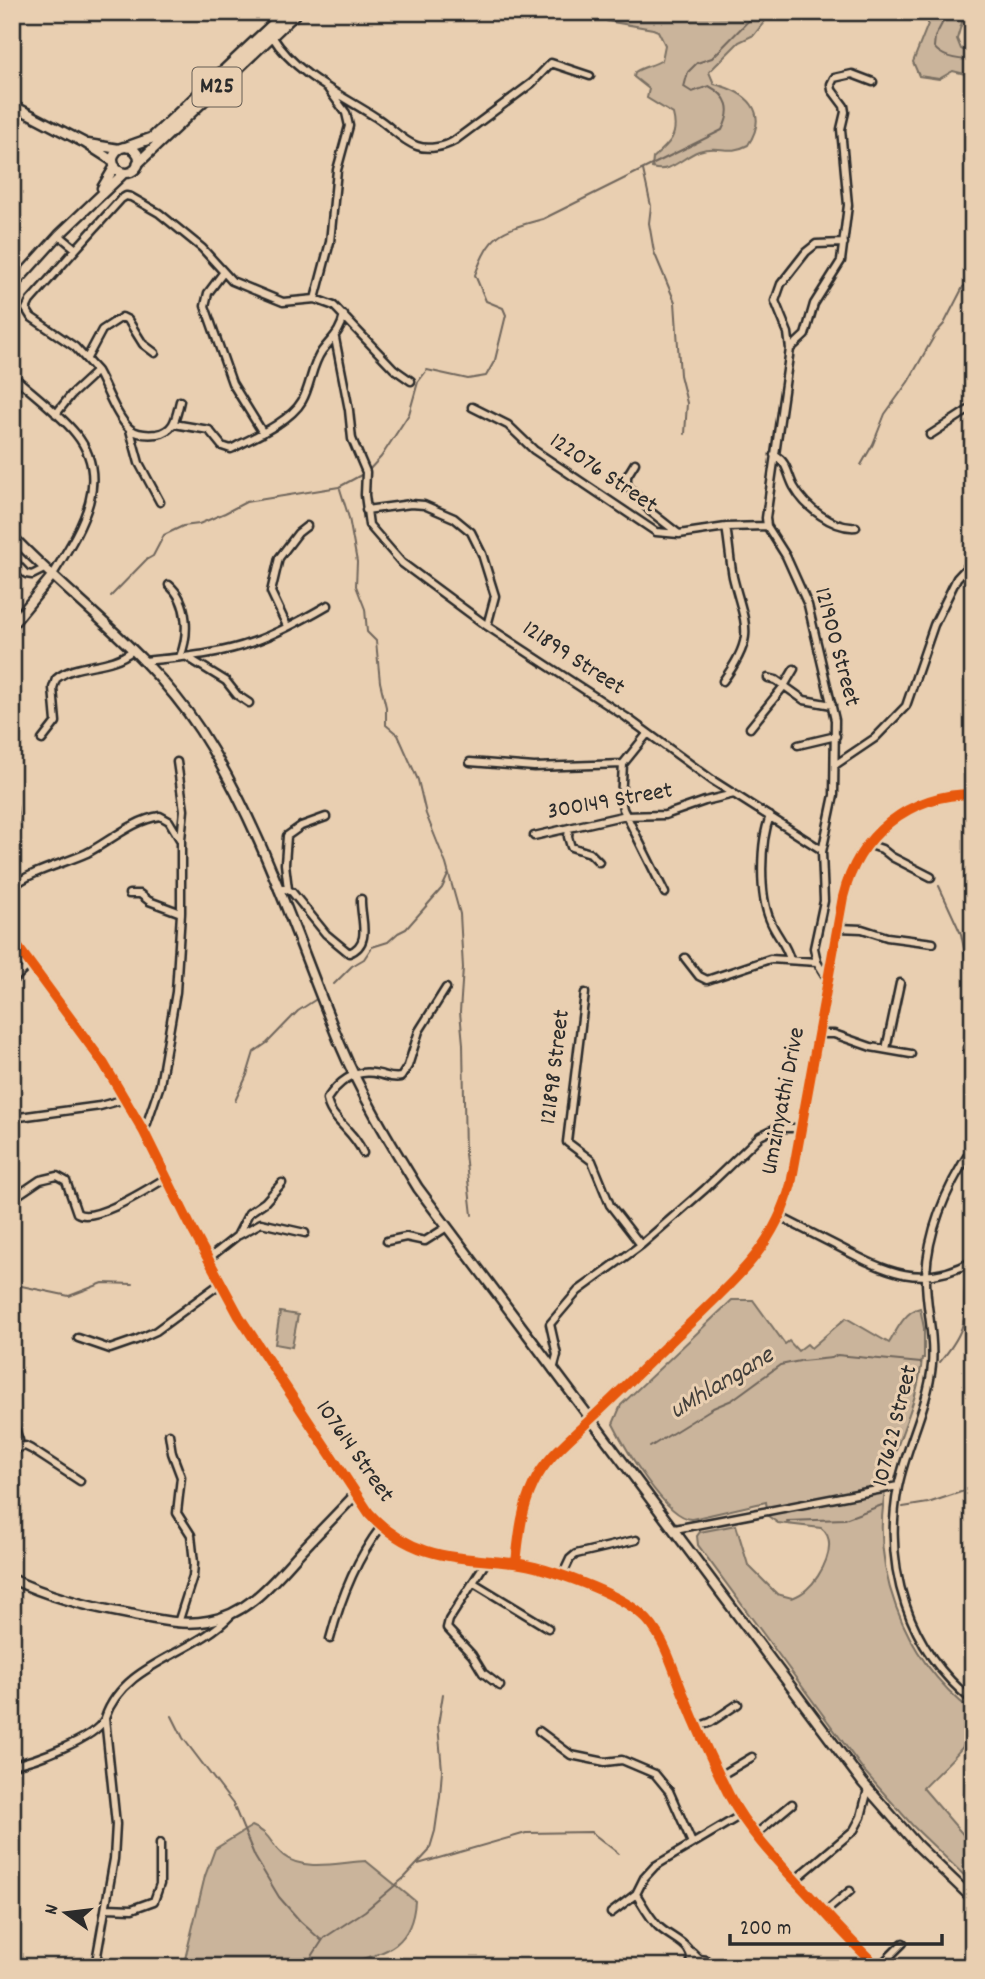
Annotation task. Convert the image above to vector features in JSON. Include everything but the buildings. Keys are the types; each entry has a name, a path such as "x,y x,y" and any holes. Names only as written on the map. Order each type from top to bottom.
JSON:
{"main road":[{"name":"M25","path":"123,148 152,138 285,12"},
{"name":"M25","path":"138,163 298,12"}],"street":[{"path":"272,36 287,58 413,144 426,148 454,141 526,87 551,63 590,76"},
{"path":"790,349 805,335 814,304 840,264 844,243 848,194 841,126 845,109 831,84 836,77 846,74 873,82"},
{"path":"314,299 330,242 337,170 349,125 346,113 329,88"},
{"path":"12,105 85,143 124,173"},
{"path":"85,143 123,148 137,154 138,163"},
{"name":"M25","path":"85,209 106,184 114,164 114,156 123,148"},
{"name":"M25","path":"12,287 59,234 124,173 133,171 138,163"},
{"path":"160,502 139,463 130,429 97,371 69,342 32,317 26,309 30,301 121,200 128,197 159,213 202,248 232,281 283,302 314,299 334,306 394,369 411,382"},
{"path":"59,234 76,249"},
{"path":"767,526 774,455 790,349 786,327 776,308 776,292 806,251 816,244 844,243"},
{"path":"223,273 208,293 205,306 232,383 262,432"},
{"path":"174,424 209,430 222,446 231,449 262,432 301,403 317,360 335,338 343,324 344,315"},
{"path":"87,358 102,330 122,317 128,320 143,344 155,353"},
{"name":"121899 Street","path":"335,338 349,410 350,433 359,461 366,472 366,510 371,530 402,563 487,626 734,794 822,850"},
{"path":"56,414 97,371"},
{"path":"12,375 56,414 82,443 91,464 93,480 86,516 52,576 12,625"},
{"path":"130,429 140,434 167,431 174,424 180,401"},
{"name":"122076 Street","path":"472,407 508,425 534,450 652,530 663,534 679,534 726,527 767,526"},
{"path":"930,435 973,407"},
{"path":"774,455 783,461 798,493 825,518 844,528 856,527"},
{"path":"635,463 626,476 627,485 649,511 679,534"},
{"path":"366,510 424,505 454,518 471,532 482,554 495,596 487,626"},
{"path":"288,626 271,592 281,554 307,526"},
{"name":"121900 Street","path":"767,526 803,590 832,705 836,736 834,795 822,850 824,893 815,942 817,962"},
{"path":"723,681 737,662 747,628 733,576 726,527"},
{"path":"12,536 144,661 199,727 249,820 354,1075 384,1133 418,1188 868,1789 918,1846 973,1899"},
{"path":"12,559 26,574 32,575 44,569"},
{"path":"835,765 875,738 906,706 934,625 957,578 973,561"},
{"path":"169,585 177,593 183,607 186,638 182,657"},
{"path":"144,661 245,645 328,605"},
{"path":"42,740 56,722 56,680 70,672 117,661 132,650"},
{"path":"182,657 213,672 249,703"},
{"path":"750,727 784,686 794,669"},
{"path":"768,678 776,680 804,700 832,705"},
{"path":"648,733 622,764 621,800 665,893"},
{"path":"799,746 836,736"},
{"path":"144,1132 160,1085 176,992 184,810 177,762"},
{"path":"470,762 534,767 622,764"},
{"name":"300149 Street","path":"534,836 628,816 665,815 716,797 734,794"},
{"name":"Umzinyathi Drive","path":"516,1563 522,1514 533,1484 543,1468 737,1279 762,1248 780,1217 791,1184 848,880 867,844 890,821 915,806 937,798 973,794"},
{"path":"12,807 15,837 12,881"},
{"path":"12,887 151,818 160,816 169,821 181,841"},
{"path":"770,816 764,844 762,879 768,917 790,960"},
{"path":"326,817 301,826 287,836 285,864 288,889 326,934 348,953 354,951 364,937 361,899"},
{"path":"569,828 571,847 590,853 598,862"},
{"path":"867,844 882,849 931,877"},
{"path":"278,889 288,889"},
{"path":"129,894 141,894 149,901 181,913"},
{"path":"838,928 862,929 887,937 933,943"},
{"name":"107614 Street","path":"12,940 90,1042 144,1132 239,1316 355,1495 381,1527 398,1539 430,1554 486,1562 516,1563 562,1576 633,1608 647,1620 662,1645 720,1776 755,1835 878,1967 903,1943"},
{"path":"685,957 699,976 707,980 765,960 817,962 828,980"},
{"path":"12,981 30,964"},
{"path":"886,1049 900,983"},
{"path":"363,1153 354,1135 336,1118 327,1101 342,1081 354,1075 369,1072 401,1077 408,1066 419,1031 446,988"},
{"name":"121898 Street","path":"585,993 566,1142 592,1161 610,1205 641,1245"},
{"path":"818,1034 840,1035 872,1047 911,1054"},
{"path":"12,1118 100,1106 125,1099"},
{"path":"553,1370 557,1355 550,1330 551,1322 589,1281 641,1245 760,1136 776,1128 801,1128"},
{"name":"107622 Street","path":"973,1147 950,1184 936,1220 926,1276 932,1366 898,1486 894,1544 901,1594 911,1622 927,1652 947,1678 973,1701"},
{"path":"12,1199 40,1180 58,1176 66,1181 77,1213 90,1216 166,1178"},
{"path":"237,1236 248,1213 265,1202 282,1183"},
{"path":"780,1217 899,1275 926,1276 949,1272 973,1261"},
{"path":"208,1259 237,1236 261,1223 305,1233"},
{"path":"387,1241 406,1237 425,1241 447,1227"},
{"path":"78,1338 110,1349 136,1340 156,1331 221,1283"},
{"path":"12,1420 19,1440 14,1450"},
{"path":"169,1434 172,1453 181,1476 177,1513 191,1535 194,1563 178,1623"},
{"path":"14,1450 24,1446 31,1449 80,1481"},
{"path":"675,1530 898,1486"},
{"path":"12,1765 43,1758 92,1734 105,1718 114,1696 127,1682 219,1628 233,1613 268,1587 355,1495"},
{"path":"330,1639 338,1611 369,1545 381,1527"},
{"path":"562,1576 570,1559 576,1554 636,1540"},
{"path":"486,1562 449,1620 447,1628 472,1655 483,1673 500,1686"},
{"path":"12,1579 70,1601 178,1623 209,1621 233,1613"},
{"path":"474,1583 548,1628"},
{"path":"697,1727 711,1722 738,1704"},
{"path":"95,1967 107,1908 116,1824 105,1718"},
{"path":"539,1731 571,1755 606,1762 622,1760 655,1774 669,1791 692,1843"},
{"path":"720,1776 752,1757"},
{"path":"795,1880 854,1830 868,1789"},
{"path":"755,1835 792,1804"},
{"path":"611,1913 636,1894 644,1878 655,1866 741,1815"},
{"path":"107,1908 132,1909 154,1901 160,1884 160,1843"},
{"path":"825,1912 850,1891"},
{"path":"636,1894 645,1911 659,1927 699,1959 708,1960 711,1967"},
{"path":"689,1950 692,1956 690,1967"}],"shaded area":[{"path":"603,12 712,12 714,15 729,16 742,12 772,12 754,35 739,42 709,72 714,84 736,92 752,105 757,122 748,145 735,150 706,149 671,167 652,168 653,158 674,134 675,122 673,114 647,98 649,89 634,77 635,72 662,60 665,45 658,31 607,21"},
{"path":"928,12 965,12 957,39 961,49 973,54 973,76 953,71 939,79 919,76 913,62 928,24"},
{"path":"732,1300 753,1300 785,1344 789,1341 798,1351 807,1344 811,1348 846,1318 889,1343 905,1317 920,1308 924,1328 924,1358 913,1403 888,1477 882,1543 887,1576 909,1637 948,1690 973,1712 973,1729 968,1740 923,1788 973,1846 973,1884 913,1826 865,1772 698,1545 697,1536 700,1532 736,1525 748,1565 777,1594 792,1598 807,1589 823,1568 829,1550 826,1534 821,1528 778,1523 768,1516 766,1502 692,1519 682,1516 658,1495 613,1424 621,1405"},
{"path":"280,1312 298,1315 292,1347 275,1344"},
{"path":"252,1826 264,1833 279,1852 292,1861 312,1865 366,1861 415,1901 413,1917 402,1939 383,1952 344,1964 342,1967 183,1967 205,1876 215,1849"}],"waterway":[{"path":"368,471 381,457 409,414 418,382 427,370 468,379 486,376 495,360 506,315 503,308 486,301 475,275 492,242 507,231 543,219 722,130 727,116 727,104 721,94 709,86 692,92 684,87 688,72 697,63 712,58 757,12"},
{"path":"948,12 935,37 934,47 946,56 973,60"},
{"path":"643,170 651,206 649,223 654,252 675,302 680,375 687,403 685,434"},
{"path":"861,465 885,414 944,324 963,287 973,280"},
{"path":"111,596 153,556 164,535 183,526 199,524 246,502 339,487 363,474"},
{"path":"340,489 349,518 357,562 356,586 365,609 367,632 376,641 380,682 386,707 386,725 398,735 418,780 426,814 446,864 460,914 465,1154 472,1215"},
{"path":"334,984 352,966 364,959 372,947 388,942 406,929 442,888 448,875"},
{"path":"939,886 961,934 969,973 973,980"},
{"path":"235,1101 254,1052 267,1043 298,1011 315,1000"},
{"name":"uMhlangane","path":"940,1362 962,1328 968,1273"},
{"path":"12,1284 69,1296 103,1283 133,1284"},
{"name":"uMhlangane","path":"802,1361 832,1358 837,1355 921,1363"},
{"name":"uMhlangane","path":"663,1439 713,1408 732,1400 780,1365 800,1361"},
{"name":"uMhlangane","path":"650,1447 661,1440"},
{"path":"903,1507 928,1503 973,1488"},
{"path":"787,1521 845,1519 882,1505"},
{"path":"305,1967 324,1938 365,1911 405,1877 429,1851 440,1796 442,1770 438,1725 443,1694"},
{"path":"172,1716 183,1738 233,1804 255,1857 279,1897 321,1940"},
{"path":"418,1864 526,1833 591,1832 618,1853"}],"cycle path":[{"path":"516,1563 526,1504 544,1466 734,1280 749,1264 774,1228 791,1184 843,897 850,875 861,855 874,837 908,810 928,801 973,794"},
{"path":"12,939 104,1064 144,1132 239,1316 369,1513 385,1528 418,1548 454,1557 528,1565 581,1582 616,1598 641,1614 668,1653 706,1747 729,1795 746,1822 786,1871 878,1967"}]}
